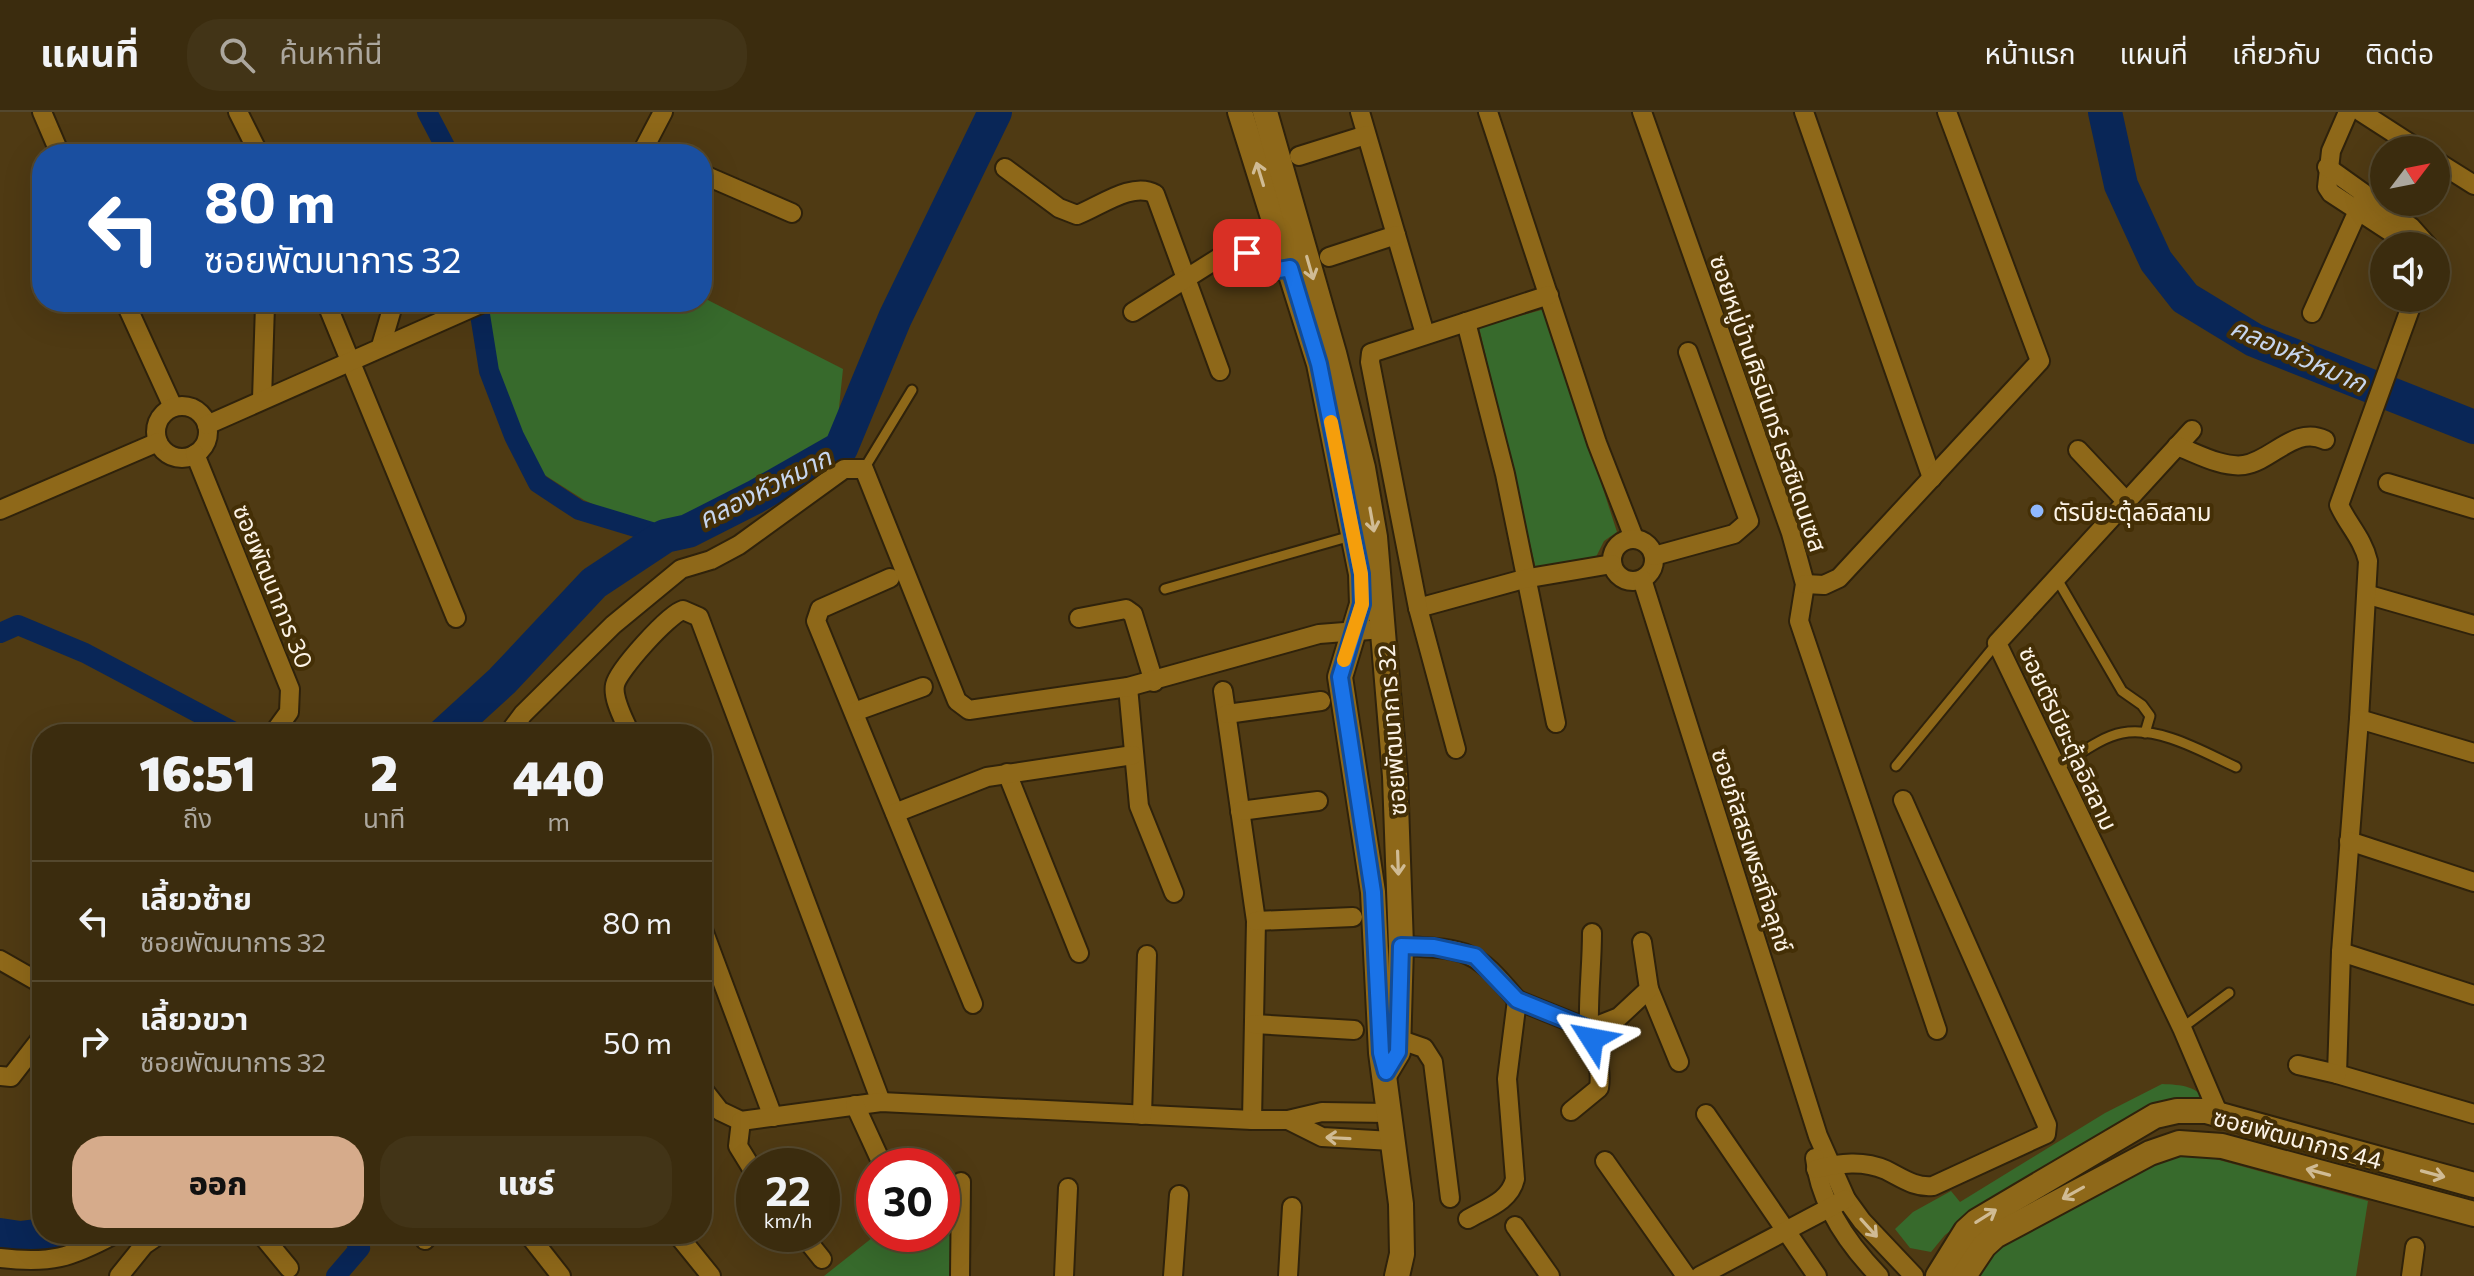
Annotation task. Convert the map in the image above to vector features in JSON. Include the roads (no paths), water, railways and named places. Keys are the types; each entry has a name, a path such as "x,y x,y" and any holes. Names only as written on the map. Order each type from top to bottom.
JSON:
{"street":[{"path":"42,112 56,144"},
{"path":"238,112 254,144"},
{"path":"650,144 663,112"},
{"name":"ซอยพัฒนาการ 32","path":"1240,112 1319,364 1354,535 1362,604 1340,677 1373,892 1381,1053 1386,1072 1388,1113 1401,1204 1402,1254 1397,1276"},
{"name":"ซอยพัฒนาการ 32","path":"1265,112 1334,353 1363,468 1375,537 1395,776 1401,946 1398,1052 1386,1072"},
{"path":"1360,112 1425,334"},
{"path":"1488,112 1602,458 1634,538"},
{"name":"ซอยหมู่บ้านศิรนินทร์ เรสซิเดนเซส","path":"1642,112 1791,533 1805,584 1799,621 1937,1030"},
{"path":"1804,112 1932,478"},
{"path":"1805,584 1824,585 1839,578 2040,361 1947,112"},
{"path":"2348,112 2327,167 2325,180 2331,193 2361,203 2415,232"},
{"path":"2361,112 2398,136"},
{"path":"1299,156 1366,135"},
{"path":"1005,168 1059,208 1077,215 1131,190 1145,188 1155,194 1220,371"},
{"path":"2450,170 2474,185"},
{"path":"712,178 792,213"},
{"path":"2361,203 2395,232"},
{"path":"2312,313 2361,203"},
{"path":"1329,257 1396,235"},
{"path":"1133,312 1233,249 1247,253 1273,271 1290,268"},
{"path":"1456,749 1418,608 1370,362 1371,353 1378,348 1549,295"},
{"path":"130,312 173,407"},
{"path":"262,399 265,312"},
{"path":"330,312 456,618"},
{"path":"381,346 391,312"},
{"path":"207,425 461,312"},
{"path":"2337,1074 2341,952 2369,595 2364,543 2339,505 2368,418 2409,312"},
{"path":"1466,322 1505,474 1524,579 1556,723"},
{"path":"1654,556 1734,534 1749,521 1688,352"},
{"path":"173,407 190,407 207,425 206,442 195,454 187,457 170,455 158,442 160,418 173,407"},
{"name":"ซอยตัรบียะตุ้ลอิสลาม","path":"2192,430 1997,643 2182,1028 2219,1115"},
{"path":"2177,446 2218,461 2244,465 2307,436 2325,440"},
{"path":"0,510 158,442"},
{"path":"2078,450 2126,501"},
{"name":"ซอยพัฒนาการ 30","path":"195,454 290,689 289,712 280,724"},
{"path":"516,724 613,625 681,569 711,560 739,545 844,469 864,469 963,708 969,710 1154,682 1319,634 1383,629"},
{"path":"2388,483 2474,509"},
{"path":"1634,538 1647,543 1654,556 1652,570 1642,579 1623,579 1612,564 1617,546 1634,538"},
{"path":"1418,608 1524,579 1612,564"},
{"path":"890,578 820,609 816,616 973,1004"},
{"name":"ซอยภัสสรเพรสทีจลุกซ์","path":"1642,579 1818,1136 1829,1208 1863,1260 1879,1276"},
{"path":"2369,595 2474,625"},
{"path":"1079,618 1126,609 1133,614 1154,682"},
{"path":"626,724 615,692 619,675 669,617 683,610 699,617 881,1102"},
{"path":"854,712 923,687"},
{"path":"1128,687 1139,806 1174,893"},
{"path":"1223,691 1256,921 1252,1120"},
{"path":"1227,714 1321,701"},
{"path":"2359,719 2474,753"},
{"path":"895,813 977,780 1133,755"},
{"path":"1007,773 1079,953"},
{"path":"1825,1167 1869,1165 1923,1187 1933,1186 2046,1134 2047,1125 1903,800"},
{"path":"1240,811 1318,801"},
{"path":"2349,841 2474,882"},
{"path":"1256,921 1353,917"},
{"path":"1571,1111 1599,1088 1598,1053 1589,1029 1592,933"},
{"path":"1642,942 1649,989 1679,1062"},
{"path":"1401,946 1434,947 1475,956 1517,1000 1589,1029 1619,1017 1649,989"},
{"path":"2341,952 2474,995"},
{"path":"712,954 773,1117"},
{"path":"1142,1115 1147,955"},
{"path":"0,960 32,978"},
{"path":"1468,1219 1504,1199 1512,1191 1515,1179 1507,1079 1517,1000"},
{"path":"1254,1024 1354,1030"},
{"path":"1398,1039 1424,1048 1433,1062 1450,1198"},
{"path":"0,1076 11,1077 32,1050"},
{"path":"2298,1065 2474,1114"},
{"path":"712,1101 720,1111 741,1121 881,1102 1252,1120 1288,1120 1322,1112 1388,1113"},
{"path":"855,1105 875,1148"},
{"name":"ซอยพัฒนาการ 44","path":"1938,1276 1966,1231 1977,1221 2136,1127 2177,1111 2219,1115 2474,1185"},
{"path":"1706,1114 1817,1276"},
{"path":"1288,1120 1322,1137 1392,1141"},
{"path":"739,1148 741,1121"},
{"name":"ซอยพัฒนาการ 44","path":"1964,1276 1984,1246 1995,1236 2130,1162 2179,1143 2222,1146 2474,1214"},
{"path":"1605,1161 1686,1276"},
{"name":"ซอยภัสสรเพรสทีจลุกซ์","path":"1825,1167 1862,1221 1914,1276"},
{"path":"960,1276 961,1182"},
{"path":"1064,1276 1068,1188"},
{"path":"1173,1276 1179,1195"},
{"path":"1700,1276 1846,1199"},
{"path":"1288,1276 1292,1207"},
{"path":"1515,1226 1550,1276"},
{"path":"0,1258 39,1263 58,1260 93,1244"},
{"path":"126,1272 151,1244"},
{"path":"269,1244 289,1268"},
{"path":"536,1244 561,1276"},
{"path":"685,1244 711,1276"},
{"path":"2411,1276 2415,1247"},
{"path":"816,1252 822,1259"}],"lane":[{"path":"864,469 912,390"},
{"path":"1165,589 1354,535"},
{"path":"2057,579 2122,691 2142,705 2150,716 2145,733"},
{"path":"1896,766 1997,643"},
{"path":"2056,768 2120,733 2145,733 2186,745 2236,767"},
{"path":"2182,1028 2229,993"}],"waterway":[{"path":"427,112 444,144"},
{"name":"คลองหัวหมาก","path":"455,724 502,681 594,583 665,536 688,531 841,448 895,318 995,112"},
{"name":"คลองหัวหมาก","path":"2105,112 2121,185 2156,261 2185,298 2254,340 2474,427"},
{"path":"480,312 489,371 514,436 538,483 579,510 665,536"},
{"path":"0,633 18,625 85,653 219,724"},
{"name":"คลองหัวหมาก","path":"0,1235 32,1236"},
{"path":"336,1276 360,1248 357,1244"}],"place":[{"name":"ตัรบียะตุ้ลอิสลาม","path":"2037,511"}]}
